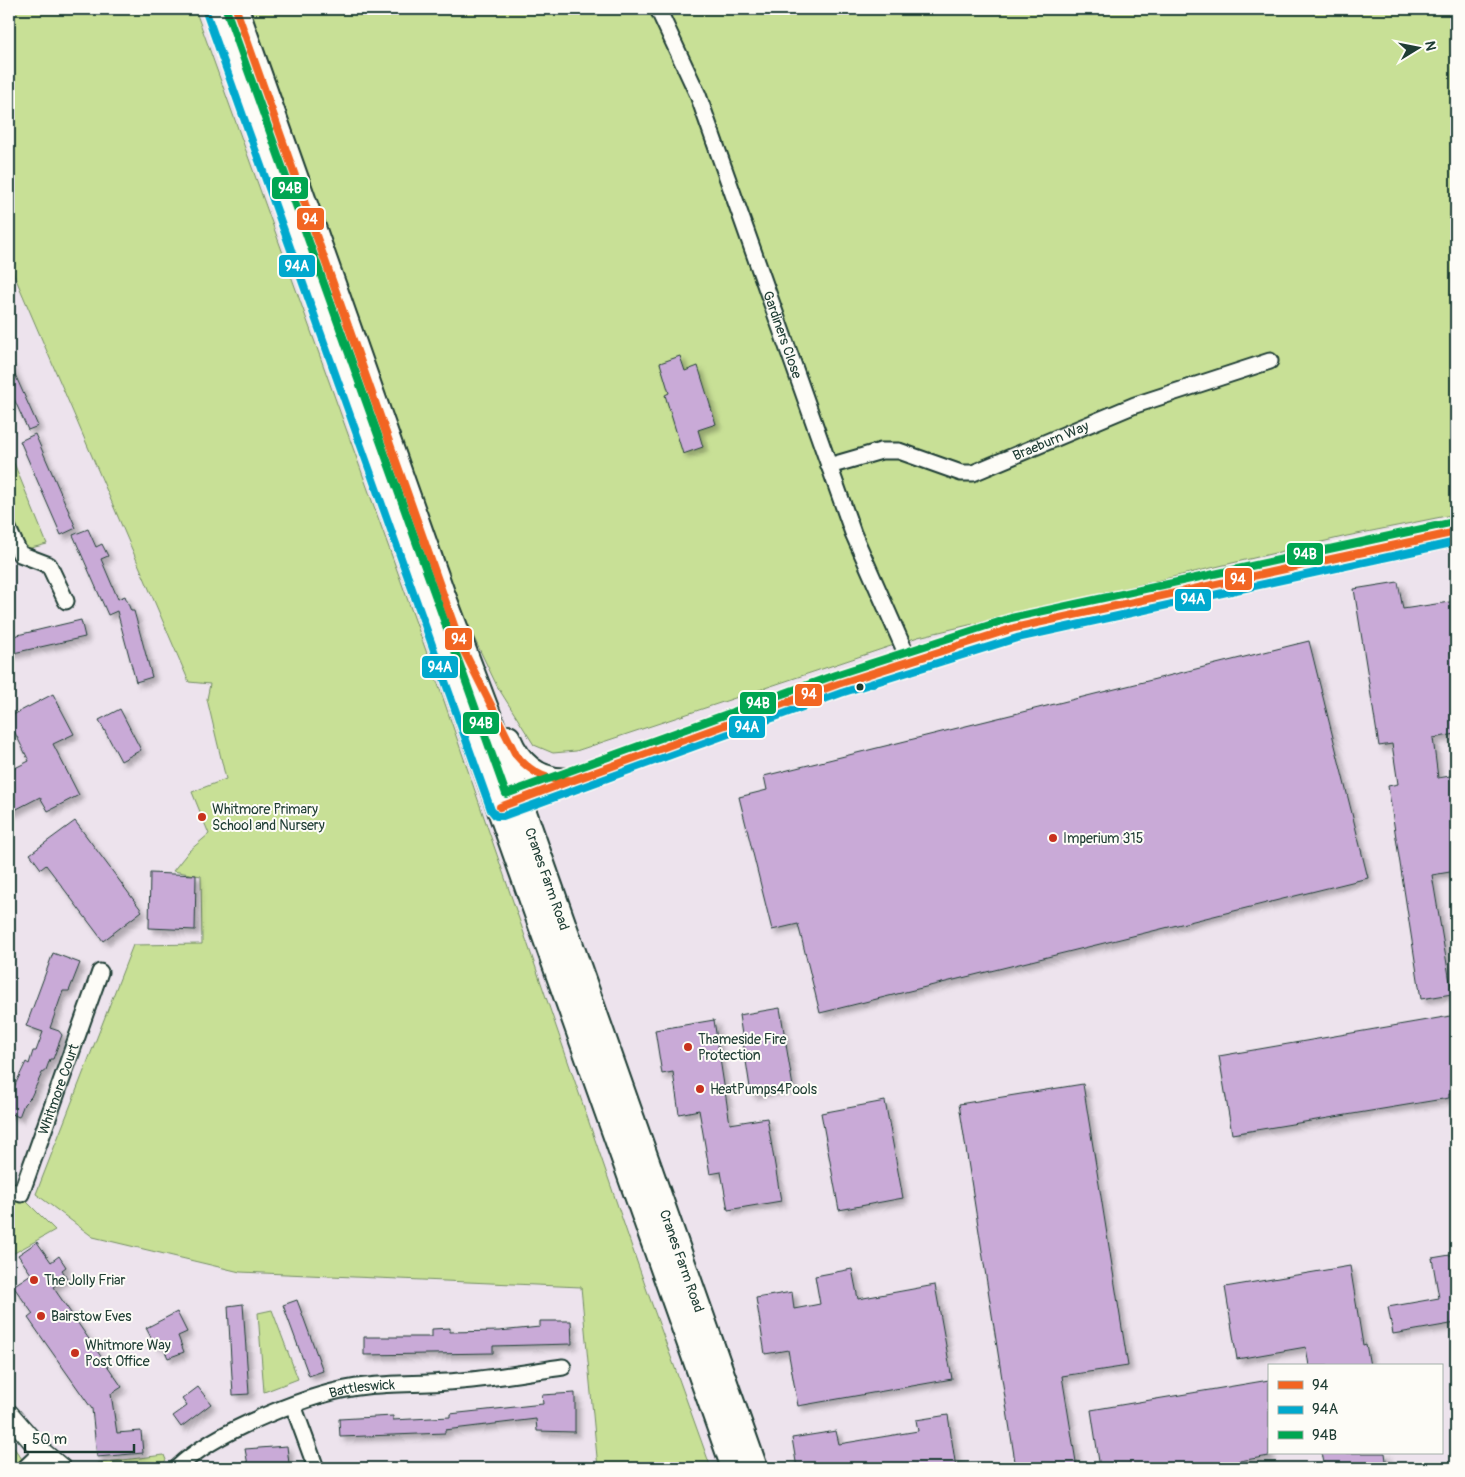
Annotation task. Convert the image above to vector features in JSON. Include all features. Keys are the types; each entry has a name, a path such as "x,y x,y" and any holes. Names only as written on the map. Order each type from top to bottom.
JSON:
{"main road":[{"name":"Cranes Farm Road","path":"215,9 510,803 734,1468"},
{"name":"Cranes Farm Road","path":"236,9 461,645 510,803"},
{"path":"461,645 520,760 541,777 552,780 574,780"},
{"name":"Cranes Farm Road","path":"545,904 755,1468"}],"street":[{"name":"Gardiners Close","path":"658,9 698,95 853,533 909,660"},
{"name":"Braeburn Way","path":"829,466 881,451 899,451 961,473 973,473 1135,405 1270,361"},
{"path":"9,531 20,554 49,565 66,601"},
{"path":"510,803 687,737 909,660 1014,628 1456,532"},
{"name":"Whitmore Court","path":"9,1190 21,1194 100,972"},
{"name":"Battleswick","path":"177,1468 183,1462 238,1429 262,1417 325,1394 365,1386 463,1381 563,1367"},
{"path":"293,1405 316,1468"},
{"path":"9,1414 42,1452 61,1468"},
{"path":"25,1468 42,1452"}],"green space":[{"path":"9,9 195,9 443,698 645,1285 711,1468 598,1468 581,1287 240,1272 93,1237 36,1194 133,945 202,944 201,876 173,871 189,851 209,834 192,792 226,779 207,699 210,684 189,682 9,263"},
{"path":"249,9 1456,9 1456,514 1347,536 918,637 576,751 553,753 534,745 497,686 464,617"},
{"path":"9,451 47,544 27,549 9,507"},
{"path":"9,1194 26,1201 55,1230 9,1256"},
{"path":"272,1310 298,1379 264,1392 258,1313"},
{"path":"9,1441 22,1459 10,1468 9,1468"},
{"path":"164,1455 166,1460 158,1468 94,1468 92,1466 98,1463"}],"building":[{"path":"680,356 685,371 698,366 716,424 698,430 703,447 683,454 665,395 669,393 660,363"},
{"path":"9,361 38,426 28,430 9,388"},
{"path":"35,434 76,528 61,535 20,441"},
{"path":"88,529 96,547 102,544 108,556 101,559 118,599 125,596 131,611 134,611 152,677 136,682 117,611 108,615 73,535"},
{"path":"1398,582 1403,609 1456,601 1456,734 1433,738 1438,778 1456,775 1456,871 1432,875 1452,994 1421,999 1388,786 1398,784 1392,744 1379,746 1354,589"},
{"path":"81,620 85,637 9,654 9,637"},
{"name":"Imperium 315","path":"1309,641 1368,878 820,1013 798,924 772,930 739,797 767,790 764,776"},
{"path":"53,694 74,734 53,744 79,795 48,811 40,797 9,813 9,771 29,761 9,721 9,717"},
{"path":"120,709 141,750 121,761 99,720"},
{"path":"75,821 142,911 103,941 46,865 41,869 30,854"},
{"path":"150,873 196,875 195,930 149,928"},
{"path":"53,953 80,963 69,991 63,991 50,1028 59,1031 62,1035 53,1059 50,1059 31,1097 24,1104 19,1117 9,1113 9,1085 14,1087 26,1062 29,1064 33,1051 36,1051 43,1032 26,1026"},
{"path":"780,1008 793,1087 751,1094 739,1015"},
{"path":"1456,1015 1456,1093 1449,1094 1449,1098 1232,1134 1219,1056"},
{"path":"714,1020 730,1124 767,1118 781,1201 728,1210 721,1172 710,1174 699,1110 679,1114 673,1072 662,1074 655,1030"},
{"path":"1083,1084 1128,1366 1062,1376 1077,1468 1016,1468 959,1104"},
{"path":"885,1101 903,1198 839,1210 821,1113"},
{"name":"Whitmore Way Post Office","path":"37,1242 51,1262 59,1256 66,1267 62,1270 67,1278 53,1287 122,1387 111,1394 117,1433 141,1431 143,1453 97,1457 92,1409 28,1318 33,1314 13,1286 31,1274 18,1255"},
{"path":"1456,1254 1456,1323 1393,1334 1388,1307 1439,1298 1432,1258"},
{"path":"1350,1266 1363,1345 1366,1344 1370,1364 1309,1364 1306,1347 1237,1359 1225,1287"},
{"path":"852,1269 858,1299 935,1285 952,1379 798,1406 788,1350 765,1354 756,1298 792,1292 794,1309 820,1304 815,1276"},
{"path":"297,1300 323,1371 309,1376 283,1305"},
{"path":"243,1304 249,1394 233,1395 228,1306"},
{"path":"177,1312 187,1332 178,1336 184,1352 168,1358 162,1345 156,1347 146,1328"},
{"path":"540,1321 571,1321 572,1344 493,1346 493,1353 364,1355 364,1337 432,1337 432,1329 450,1328 450,1332 499,1331 540,1327"},
{"path":"1268,1380 1269,1456 1199,1468 1100,1468 1091,1410"},
{"path":"198,1387 211,1404 181,1427 173,1416 187,1406 182,1399"},
{"path":"575,1393 575,1432 537,1431 536,1419 445,1430 445,1433 340,1437 339,1419 393,1416 393,1420 450,1417 450,1414 543,1404 542,1395"},
{"path":"948,1415 956,1468 797,1468 792,1438 836,1431 839,1444 918,1431 916,1420"},
{"path":"287,1446 289,1464 248,1465 245,1449"},
{"path":"1322,1454 1385,1454 1387,1468 1325,1468"}],"transit line":[{"name":"94B","path":"226,9 506,794 835,675 1011,618 1454,522"},
{"name":"94","path":"236,9 461,645 516,755 535,772 557,780 574,780 838,684 1014,628 1456,532"},
{"name":"94A","path":"206,12 491,810 496,816 503,816 841,693 1017,638 1456,542"},
{"name":"94","path":"500,807 586,775"}],"place":[{"name":"Whitmore Primary School and Nursery","path":"202,817"},
{"name":"Imperium 315","path":"1053,838"},
{"name":"Thameside Fire Protection","path":"688,1047"},
{"name":"HeatPumps4Pools","path":"700,1089"},
{"name":"The Jolly Friar","path":"34,1280"},
{"name":"Bairstow Eves","path":"41,1316"},
{"name":"Whitmore Way Post Office","path":"75,1353"}]}
